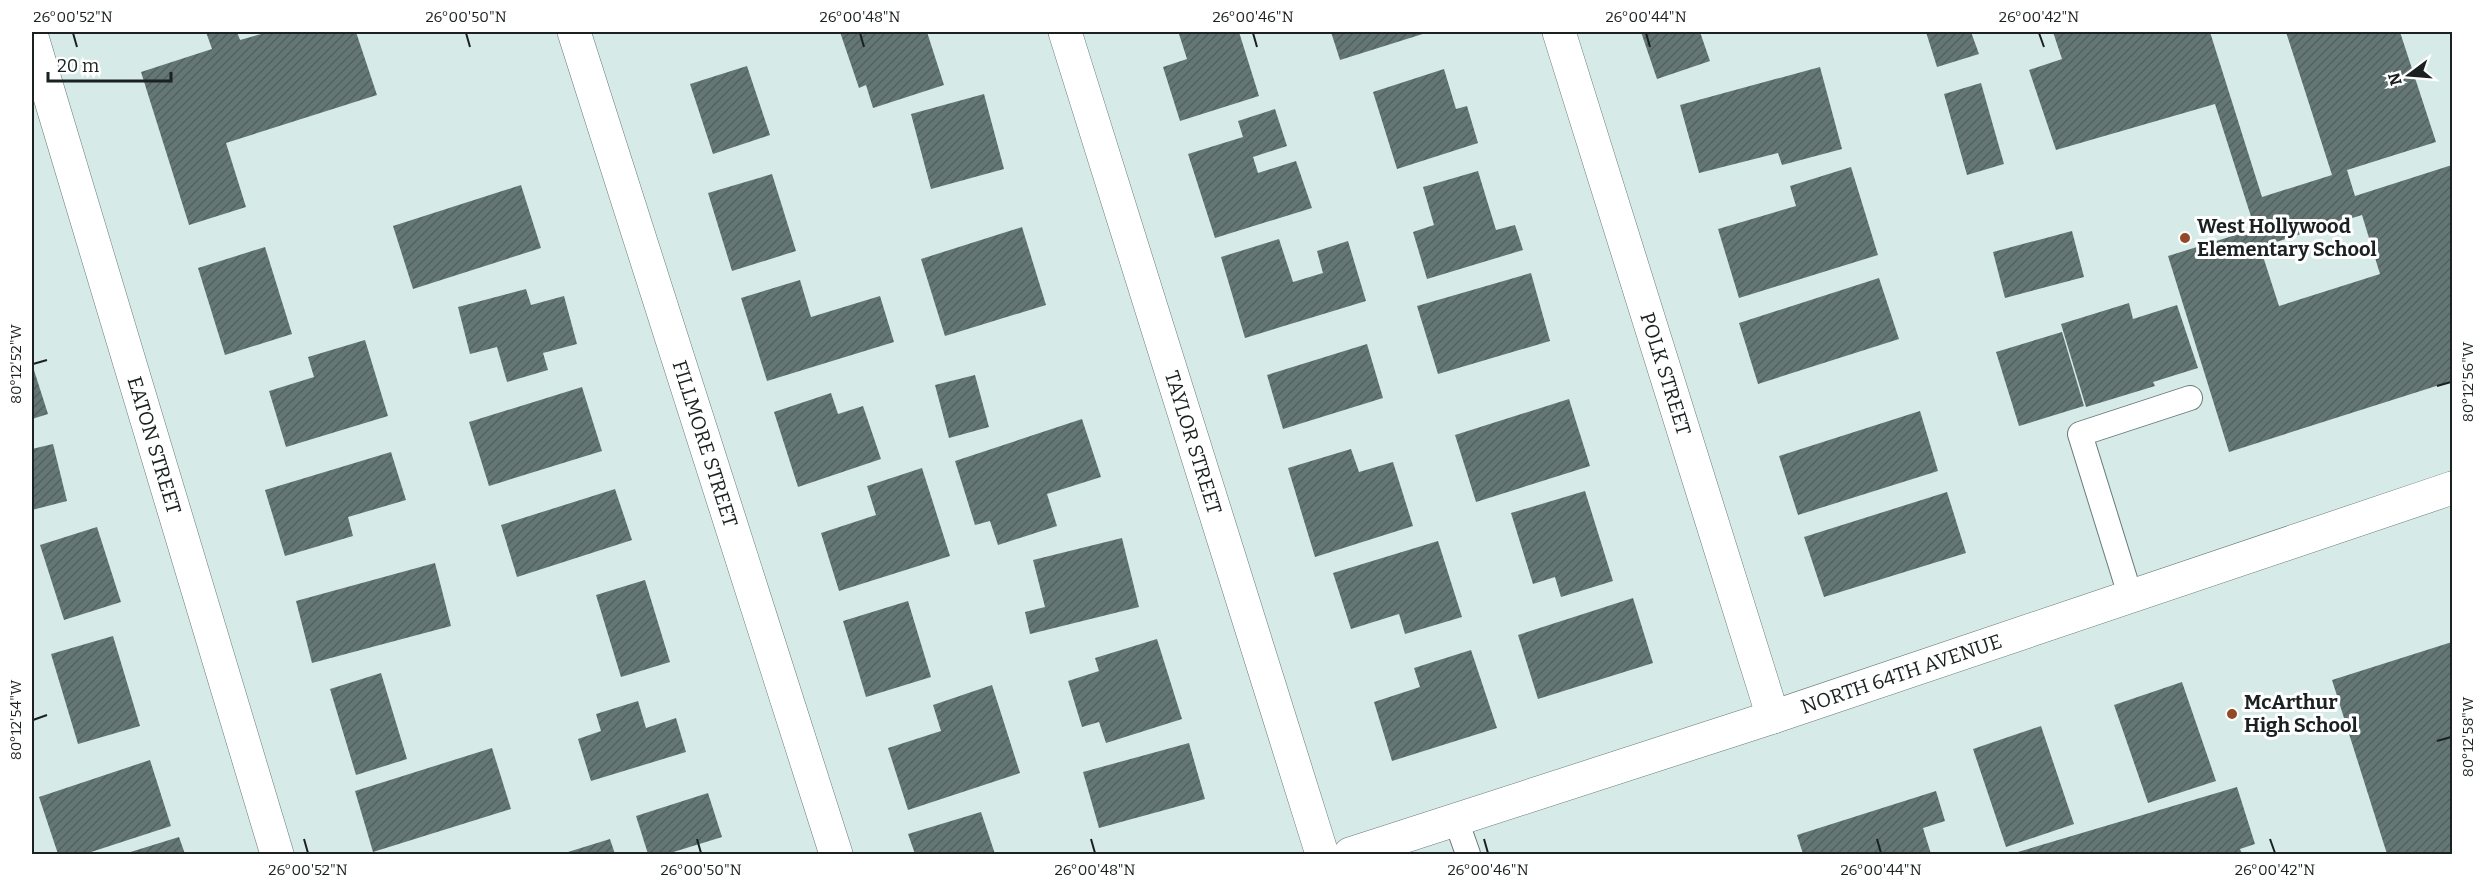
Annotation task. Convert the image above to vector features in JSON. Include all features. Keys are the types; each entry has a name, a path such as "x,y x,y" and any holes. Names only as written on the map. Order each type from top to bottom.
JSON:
{"street":[{"name":"FILLMORE STREET","path":"574,32 836,855"},
{"name":"TAYLOR STREET","path":"1065,32 1322,855"},
{"name":"POLK STREET","path":"1559,32 1773,717"},
{"name":"EATON STREET","path":"32,37 277,855"},
{"name":"NORTH 64TH AVENUE","path":"1350,855 1773,717 2452,488"}],"lane":[{"path":"2130,595 2080,434 2190,398"},
{"path":"1456,820 1468,855"}],"building":[{"path":"206,32 237,32 240,40 268,32 356,32 377,95 226,143 246,207 189,225 141,72 212,49"},
{"path":"840,32 927,32 944,85 873,108 866,85 859,88"},
{"path":"1239,32 1259,96 1180,121 1163,67 1187,59 1179,34"},
{"path":"1331,32 1429,32 1340,60"},
{"path":"1641,32 1700,32 1710,61 1657,79"},
{"path":"1926,32 1971,32 1979,54 1937,67"},
{"path":"2053,32 2210,32 2262,197 2332,175 2286,32 2400,32 2436,142 2347,170 2355,196 2452,165 2452,381 2229,452 2168,256 2255,229 2215,104 2056,150 2029,70 2062,59","holes":["2362,215 2380,274 2279,306 2260,247"]},
{"path":"747,66 770,135 713,154 690,84"},
{"path":"1820,67 1842,149 1782,165 1778,153 1699,173 1680,105"},
{"path":"1444,69 1456,109 1467,106 1478,143 1397,169 1373,92"},
{"path":"1981,83 2004,164 1967,175 1944,94"},
{"path":"984,94 1004,169 931,189 911,114"},
{"path":"1275,109 1287,146 1253,157 1258,173 1296,161 1312,208 1215,238 1188,154 1243,137 1238,121"},
{"path":"1851,167 1878,255 1739,298 1718,229 1796,206 1790,186"},
{"path":"1478,171 1496,230 1515,225 1523,250 1427,279 1413,232 1434,225 1423,187"},
{"path":"772,174 796,251 732,271 708,193"},
{"path":"521,185 541,248 413,289 393,226"},
{"path":"1022,227 1046,305 945,336 921,259"},
{"path":"2072,231 2084,277 2005,298 1993,252"},
{"path":"1279,239 1293,282 1323,273 1317,251 1348,241 1366,301 1245,338 1221,257"},
{"path":"265,247 292,334 225,355 198,268"},
{"path":"1531,273 1550,341 1438,374 1417,306"},
{"path":"1879,278 1899,339 1758,384 1739,323"},
{"path":"800,280 811,317 880,296 894,342 767,381 741,298"},
{"path":"526,289 531,305 564,296 577,344 543,353 548,370 507,382 497,347 470,354 458,307"},
{"path":"2129,303 2133,319 2177,305 2198,368 2153,382 2155,386 2086,407 2061,324"},
{"path":"2062,332 2084,406 2019,426 1996,352"},
{"path":"365,340 388,416 286,447 269,391 314,377 308,357"},
{"path":"1367,344 1383,398 1283,429 1267,375"},
{"path":"32,364 48,414 32,419"},
{"path":"975,375 989,427 949,438 935,385"},
{"path":"582,387 602,451 489,486 469,422"},
{"path":"831,393 838,414 863,406 881,459 798,487 774,412"},
{"path":"1569,399 1590,466 1476,502 1455,435"},
{"path":"1920,411 1938,471 1798,515 1779,456"},
{"path":"1082,419 1101,477 1047,494 1057,526 998,545 990,521 975,525 955,461"},
{"path":"53,444 67,501 32,510 32,449"},
{"path":"1351,449 1359,472 1393,462 1413,526 1315,557 1288,468"},
{"path":"391,452 406,500 348,517 353,536 285,556 265,490"},
{"path":"922,468 950,556 839,591 821,533 876,515 867,486"},
{"path":"615,489 632,540 517,577 501,525"},
{"path":"1585,491 1613,581 1561,597 1555,577 1533,584 1511,513"},
{"path":"1947,492 1966,553 1824,597 1804,537"},
{"path":"97,527 121,602 64,620 40,545"},
{"path":"1122,538 1139,607 1030,634 1025,612 1045,607 1033,560"},
{"path":"1438,541 1462,617 1405,634 1399,614 1351,629 1333,573"},
{"path":"435,563 451,626 312,663 296,601"},
{"path":"645,580 670,662 621,677 596,595"},
{"path":"1633,598 1653,663 1538,699 1518,635"},
{"path":"908,601 931,677 866,697 843,621"},
{"path":"113,636 140,726 78,744 51,654"},
{"path":"1157,639 1182,719 1106,743 1099,722 1082,727 1068,681 1099,671 1095,658"},
{"path":"2452,642 2452,854 2387,854 2332,680"},
{"path":"1471,650 1497,728 1392,761 1374,702 1420,687 1414,668"},
{"path":"381,673 407,759 356,775 330,689"},
{"path":"2182,682 2216,781 2148,803 2114,705"},
{"path":"992,685 1020,773 908,810 888,748 941,731 933,705"},
{"path":"638,701 646,728 676,718 686,752 591,781 578,739 601,731 596,714"},
{"path":"2041,726 2074,824 2006,847 1973,749"},
{"path":"1189,743 1205,799 1099,828 1083,772"},
{"path":"492,748 511,809 373,852 355,791"},
{"path":"150,760 171,826 85,854 58,854 39,797"},
{"path":"2237,787 2255,844 2240,849 2242,854 2011,854"},
{"path":"1936,791 1945,821 1923,828 1931,854 1803,854 1797,835"},
{"path":"708,793 722,837 667,854 648,854 636,816"},
{"path":"981,812 995,854 915,854 908,834"},
{"path":"179,837 185,854 124,854"},
{"path":"610,839 615,854 569,854 568,852"}],"place":[{"name":"West Hollywood Elementary School","path":"2185,238"},
{"name":"McArthur High School","path":"2232,714"}]}
